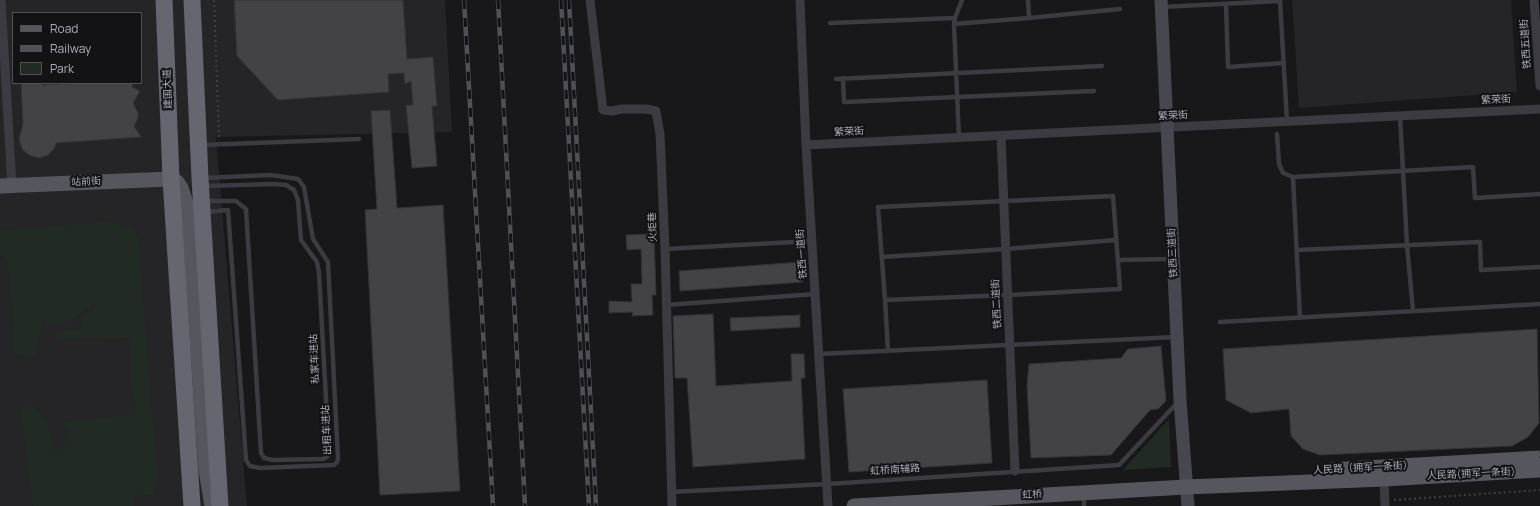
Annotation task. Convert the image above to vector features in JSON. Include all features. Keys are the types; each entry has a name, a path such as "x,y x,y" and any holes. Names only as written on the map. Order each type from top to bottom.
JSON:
{"highway":[{"name":"建国大道","path":"164,0 171,179 192,506"},
{"path":"192,0 201,194 220,506"}],"main road":[{"name":"铁西三道街","path":"1161,3 1180,400 1188,506"},
{"name":"站前街","path":"6,186 171,179"},
{"path":"171,179 177,182 181,188 186,203 189,220 206,470 212,506"},
{"name":"人民路（拥军一条街）","path":"1186,483 1540,458"},
{"name":"人民路(拥军一条街)","path":"1186,483 1384,479 1540,470"},
{"name":"虹桥","path":"854,506 1068,493 1084,499 1186,483"}],"street":[{"path":"1,0 6,186"},
{"name":"火炬巷","path":"590,0 603,110 612,111 646,108 656,111 660,134 665,249 672,506"},
{"name":"铁西一道街","path":"800,0 806,145 828,484 828,506"},
{"name":"铁西五道街","path":"1534,0 1538,35 1540,86"},
{"name":"繁荣街","path":"806,145 1540,109"},
{"name":"铁西二道街","path":"1001,136 1015,471"},
{"path":"1384,479 1385,503"}],"lane":[{"path":"959,138 954,24 962,0"},
{"path":"1028,0 1029,18"},
{"path":"1161,3 1226,4 1280,0 1287,121"},
{"path":"1226,4 1228,67 1284,63"},
{"path":"954,24 1120,9"},
{"path":"830,23 955,18"},
{"path":"836,78 1102,66"},
{"path":"843,78 844,102 1094,91"},
{"path":"1400,116 1407,245 1413,311"},
{"path":"1277,134 1279,164 1284,173 1293,177 1473,167 1475,198 1540,194"},
{"path":"199,145 359,139"},
{"name":"出租车进站","path":"271,175 298,179 304,187 313,239 328,262 338,459 334,465 260,468 250,466 246,460 228,210 201,194 271,175"},
{"path":"1293,177 1300,318"},
{"name":"私家车进站","path":"274,184 286,185 294,190 298,200 301,240 317,262 319,273 329,453 327,457 323,459 272,460 264,458 261,453 246,210 236,201 201,194 274,184"},
{"path":"885,300 1120,289 1113,196 878,207 888,351"},
{"path":"882,257 1116,240"},
{"path":"665,249 812,241"},
{"path":"1296,250 1480,242 1481,270 1540,267"},
{"path":"1118,260 1174,259"},
{"path":"666,305 815,294"},
{"path":"1220,322 1540,304"},
{"path":"819,354 1178,337"},
{"name":"虹桥南辅路","path":"671,492 828,484 1120,465 1180,400"}],"path":[{"path":"214,0 219,144"},
{"path":"1540,451 1540,458"},
{"path":"1385,503 1540,490"}],"shaded area":[{"path":"0,0 445,0 452,132 216,137 247,506 0,506"},
{"path":"1292,0 1511,0 1517,92 1299,108"}],"green space":[{"path":"113,221 122,227 133,228 139,239 152,413 159,482 152,495 133,496 133,506 33,506 20,407 34,406 47,421 53,442 50,450 68,448 61,441 72,430 59,422 137,414 131,385 131,338 57,339 56,335 58,331 81,328 81,321 96,306 94,304 70,321 56,326 42,322 35,357 13,353 14,321 7,259 0,255 0,230"},
{"path":"1169,419 1171,467 1123,470"}],"building":[{"path":"234,0 403,0 407,59 433,57 437,106 432,106 437,166 412,168 406,105 413,105 411,81 405,84 404,73 388,74 389,92 278,100 237,56"},
{"path":"21,84 133,84 132,87 140,91 133,103 138,113 138,118 134,126 141,137 56,143 54,149 48,155 39,158 29,155 22,149 19,139 23,124"},
{"path":"390,110 397,208 443,205 460,491 380,495 365,210 377,209 371,111"},
{"path":"654,234 656,295 652,295 653,315 632,316 633,312 609,313 609,301 632,302 631,284 642,284 641,249 627,250 626,235"},
{"path":"801,262 803,282 680,291 679,271"},
{"path":"713,314 716,386 792,381 791,354 804,354 805,378 801,378 805,459 693,467 687,378 675,378 673,316"},
{"path":"800,315 800,327 731,331 730,318"},
{"path":"1537,329 1539,423 1528,437 1512,446 1320,455 1303,449 1291,436 1289,409 1251,413 1226,400 1223,349"},
{"path":"1161,346 1166,401 1158,409 1150,410 1111,455 1031,458 1027,386 1029,364 1121,358 1128,349"},
{"path":"987,380 992,463 849,472 843,389"}],"railway":[{"path":"464,0 493,506"},
{"path":"498,0 525,506"},
{"path":"561,0 589,506"},
{"path":"569,0 596,506"}]}
